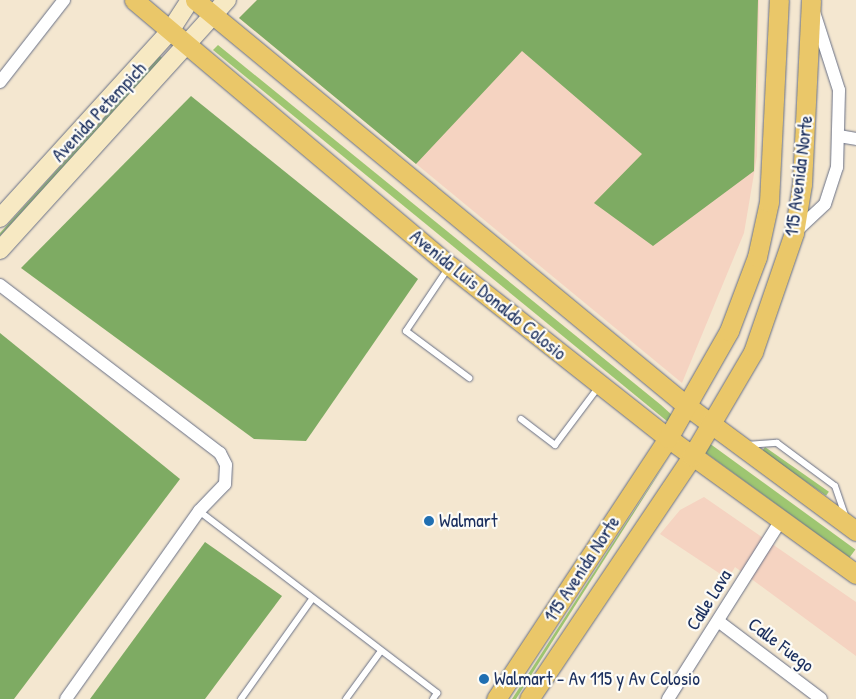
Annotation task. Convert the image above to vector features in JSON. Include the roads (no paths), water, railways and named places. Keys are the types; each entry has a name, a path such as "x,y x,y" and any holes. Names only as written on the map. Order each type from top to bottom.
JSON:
{"main road":[{"name":"Avenida Luis Donaldo Colosio","path":"134,0 188,48 450,266 668,438 856,574"},
{"name":"Avenida Petempich","path":"0,218 170,31 190,0"},
{"name":"Avenida Luis Donaldo Colosio","path":"195,0 211,16 687,406 852,529"},
{"name":"Avenida Petempich","path":"0,250 188,48 211,16 226,0"},
{"name":"115 Avenida Norte","path":"496,699 668,438 729,331 757,257 769,202 776,120 779,0"},
{"name":"115 Avenida Norte","path":"529,699 692,456 753,352 794,233 802,184 811,2"}],"street":[{"path":"0,82 64,0"},
{"path":"794,233 825,204 837,167 839,136 835,68 811,2"},
{"path":"839,136 856,139"},
{"path":"0,286 220,453 226,466 225,484 199,511 66,699"},
{"name":"Calle Lava","path":"668,699 781,520"},
{"name":"Calle Fuego","path":"718,621 805,694 821,699"}],"lane":[{"path":"450,266 406,332 469,378"},
{"path":"521,419 554,445 600,384"},
{"path":"199,511 312,599 438,693 434,699"},
{"path":"241,699 312,599"},
{"path":"346,699 381,651"}],"place":[{"name":"Walmart","path":"429,521"},
{"name":"Walmart - Av 115 y Av Colosio","path":"484,679"}]}
